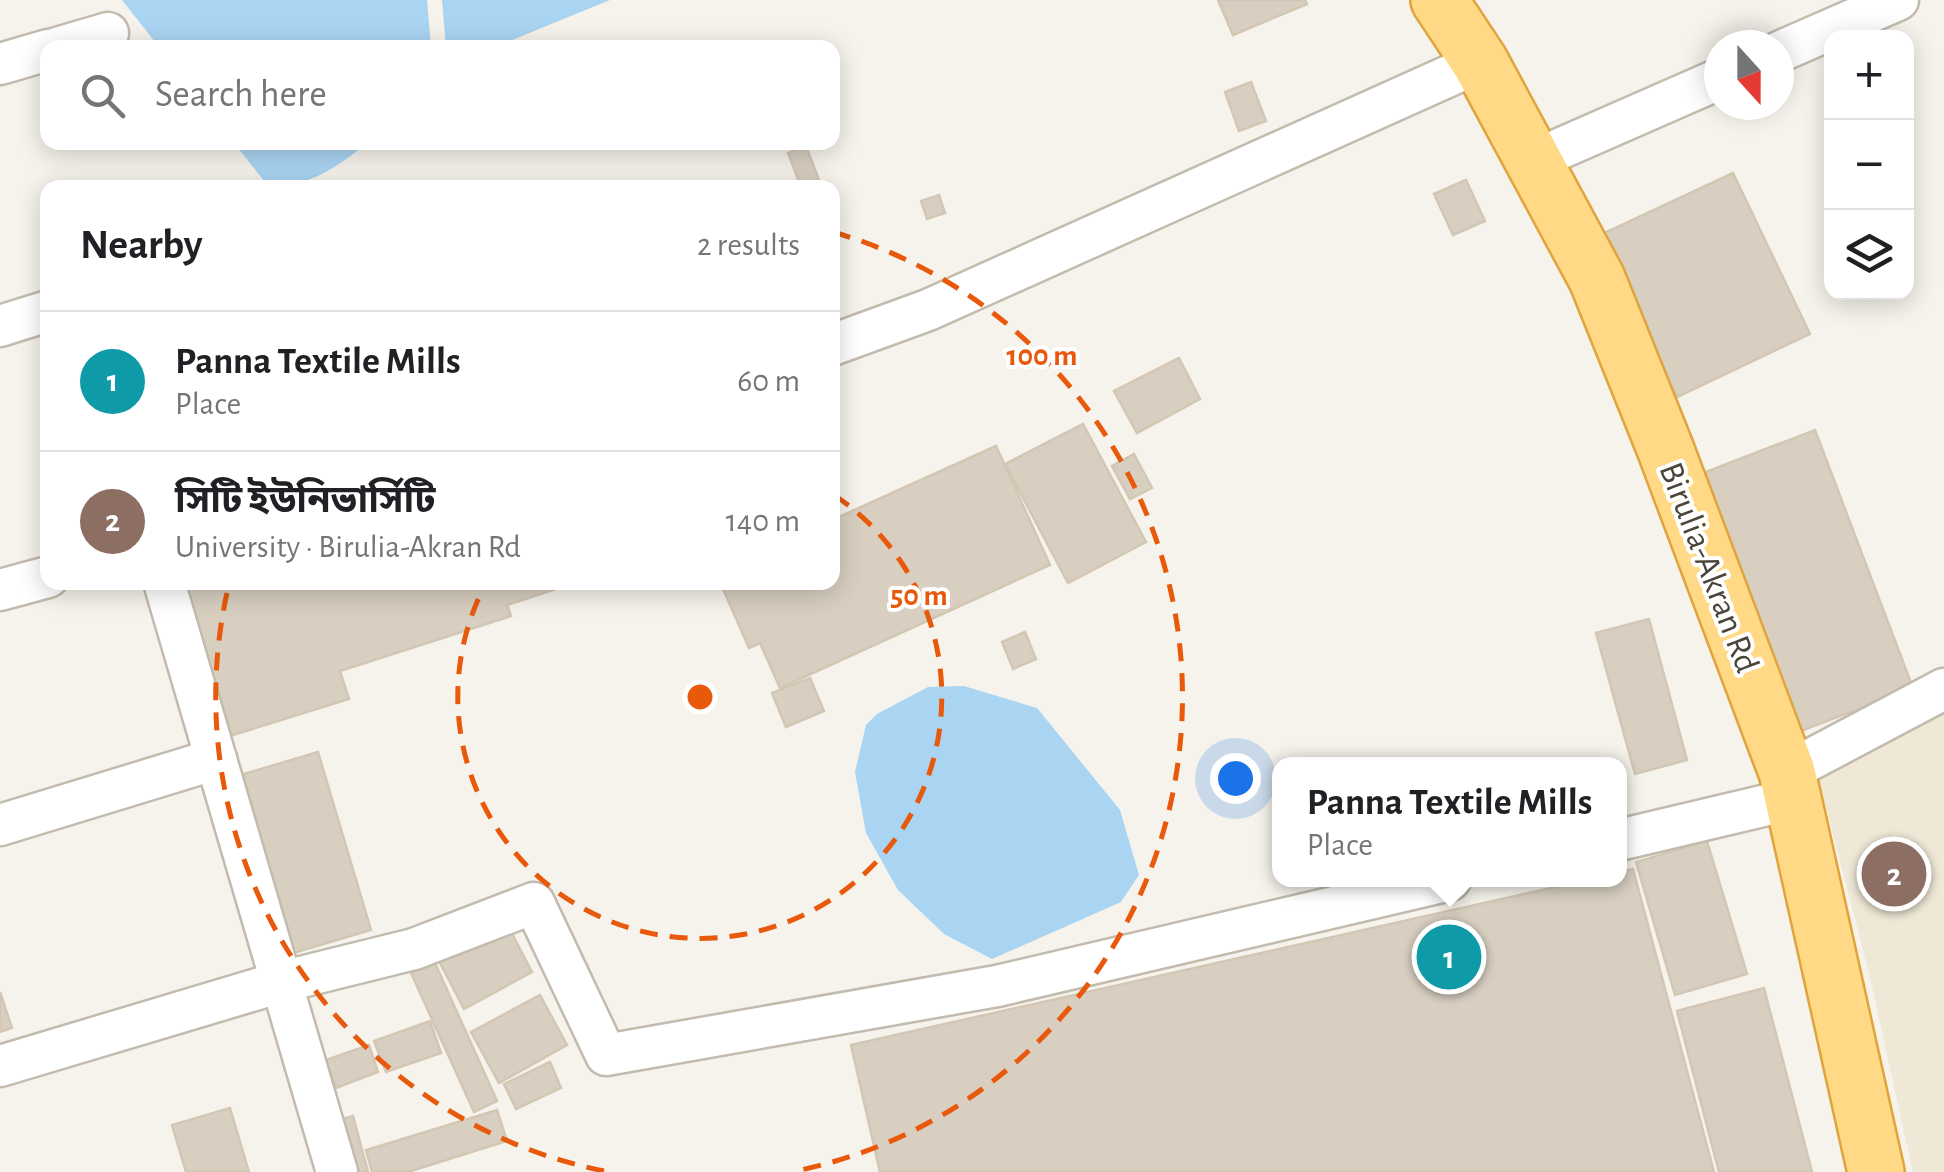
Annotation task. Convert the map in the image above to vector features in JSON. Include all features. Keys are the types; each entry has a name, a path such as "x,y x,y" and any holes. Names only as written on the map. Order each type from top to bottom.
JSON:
{"highway":[{"name":"Birulia-Akran Rd","path":"1440,0 1480,62 1597,280 1665,448 1790,785 1876,1172"}],"street":[{"path":"1794,45 1898,0"},
{"path":"84,40 108,33"},
{"path":"0,64 40,52"},
{"path":"840,342 928,310 1480,62"},
{"path":"1532,161 1704,85"},
{"path":"0,326 40,314"},
{"path":"0,590 40,579"},
{"path":"166,590 337,1172"},
{"path":"1627,837 1790,785 1944,689"},
{"path":"0,825 216,760"},
{"path":"0,1066 282,982 414,949 534,903 606,1055 996,986 1420,887"}],"shaded area":[{"path":"1944,709 1944,1172 1913,1172 1869,973 1818,776"}],"water":[{"path":"122,0 427,0 430,40 153,40"},
{"path":"442,0 610,0 512,40 445,40"},
{"path":"240,150 357,150 309,180 263,180"},
{"path":"964,686 1037,708 1120,810 1139,875 1121,902 992,959 944,934 898,890 866,833 855,772 866,725 877,714 928,687"}],"building":[{"path":"1218,0 1305,0 1307,4 1233,35"},
{"path":"1251,82 1266,121 1239,131 1225,92"},
{"path":"808,150 819,180 798,180 788,153"},
{"path":"1733,173 1810,334 1677,397 1600,235"},
{"path":"1466,180 1485,221 1453,235 1434,194"},
{"path":"939,195 945,213 927,219 921,201"},
{"path":"1179,358 1200,399 1137,433 1114,391"},
{"path":"1083,424 1146,542 1068,583 1005,464"},
{"path":"1815,430 1913,688 1796,733 1698,475"},
{"path":"996,446 1050,565 780,688 760,643 749,648 724,590 840,590 840,516"},
{"path":"1134,454 1152,488 1130,499 1112,466"},
{"path":"184,590 553,590 507,605 511,616 340,671 349,699 230,736"},
{"path":"1649,619 1687,760 1635,774 1596,633"},
{"path":"1025,632 1036,659 1013,669 1002,642"},
{"path":"810,678 824,711 786,727 772,693"},
{"path":"318,752 371,930 270,960 217,782"},
{"path":"1707,841 1747,974 1675,995 1636,862"},
{"path":"1633,869 1714,1172 880,1172 851,1045 1555,887 1627,887 1627,870"},
{"path":"507,924 532,972 464,1009 438,959"},
{"path":"435,963 497,1101 474,1112 411,973"},
{"path":"1764,988 1812,1172 1719,1172 1677,1011"},
{"path":"0,992 12,1028 0,1032"},
{"path":"540,995 567,1045 499,1083 471,1032"},
{"path":"430,1021 441,1053 386,1072 374,1041"},
{"path":"369,1045 378,1072 336,1088 326,1060"},
{"path":"550,1062 561,1088 516,1109 504,1084"},
{"path":"230,1108 249,1172 186,1172 172,1125"},
{"path":"497,1110 507,1141 408,1172 372,1172 366,1150"},
{"path":"353,1116 368,1172 353,1172 339,1120"}],"place":[{"name":"সিটি ইউনিভার্সিটি","path":"1894,874"},
{"name":"Panna Textile Mills","path":"1449,957"}]}
